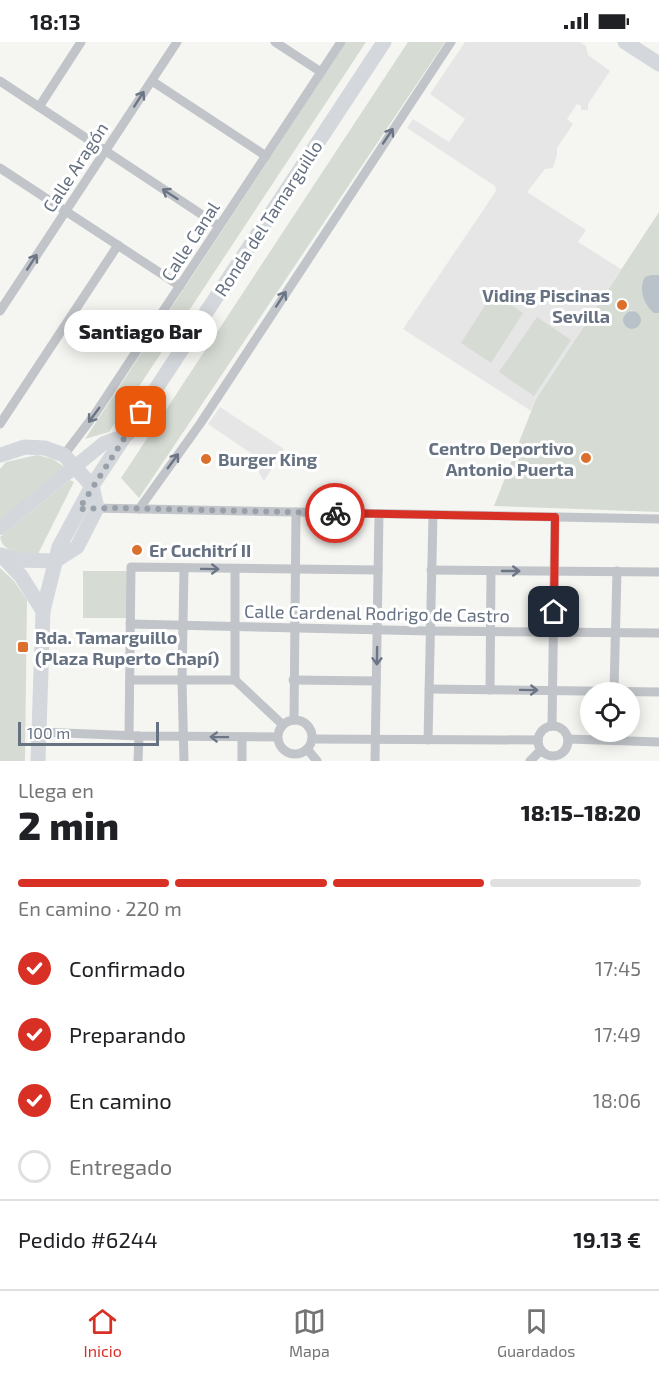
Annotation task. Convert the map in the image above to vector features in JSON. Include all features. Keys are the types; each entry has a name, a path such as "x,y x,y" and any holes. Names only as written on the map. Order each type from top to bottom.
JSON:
{"main road":[{"name":"Ronda del Tamarguillo","path":"38,761 43,611 59,547 93,486 384,42"},
{"path":"626,42 659,64"},
{"path":"1,451 25,447 45,448 64,455 93,486 97,508 77,548 55,561 26,560 1,554"},
{"path":"1,554 21,576 43,611"}],"street":[{"path":"39,107 81,42"},
{"name":"Calle Aragón","path":"0,311 177,42"},
{"path":"275,42 321,72"},
{"name":"Calle Canal","path":"64,455 95,414 341,42"},
{"path":"139,509 200,424 451,42"},
{"path":"0,81 219,226"},
{"path":"152,81 266,156"},
{"path":"0,168 180,286"},
{"path":"0,424 118,245"},
{"path":"0,528 104,444 128,434"},
{"path":"79,509 659,519"},
{"path":"294,720 293,628 296,512"},
{"path":"375,761 379,513"},
{"path":"428,740 433,515"},
{"path":"552,726 555,517"},
{"path":"138,761 130,680 131,567 378,570"},
{"path":"184,569 182,680 184,761"},
{"path":"235,569 235,680"},
{"path":"431,570 659,572"},
{"path":"490,690 491,571"},
{"path":"614,682 616,571"},
{"name":"Calle Cardenal Rodrigo de Castro","path":"130,624 430,632 659,633"},
{"path":"130,680 235,680 283,724"},
{"path":"293,680 376,681"},
{"path":"429,689 580,691"},
{"path":"640,692 659,692"},
{"path":"294,720 300,721 309,728 312,739 307,749 293,758 280,747 278,737 283,724 294,720"},
{"path":"552,726 561,728 568,739 566,749 559,758 549,756 541,750 538,740 542,730 552,726"},
{"path":"38,732 134,736 278,737"},
{"path":"242,737 242,761"},
{"path":"312,739 538,740"},
{"path":"568,739 659,742"},
{"path":"307,749 317,761"},
{"path":"530,761 541,750"}],"shaded area":[{"path":"346,42 366,42 109,432 85,439"},
{"path":"408,42 445,42 139,498 121,478"},
{"path":"465,42 580,42 586,46 588,55 610,71 588,104 588,110 581,110 581,106 577,104 567,119 573,124 557,148 553,168 545,169 527,192 586,230 578,242 621,269 536,399 531,411 403,329 496,191 495,186 407,128 413,119 449,142 465,119 430,94"},
{"path":"659,212 659,275 651,275 654,313 659,313 659,512 494,506 536,399","holes":["632,310 640,323 633,329 624,315"]},
{"path":"659,275 659,313 650,310 642,292 645,277"},
{"path":"493,293 523,313 491,363 461,343"},
{"path":"628,311 636,311 641,316 639,327 628,329 623,324 623,316"},
{"path":"537,317 571,340 534,396 499,372"},
{"path":"220,407 284,449 264,481 259,473 255,456 208,424"},
{"path":"37,455 53,459 66,468 0,521 0,469 6,462"},
{"path":"70,480 74,482 38,554 15,552 5,547 0,537"},
{"path":"0,568 14,581 27,600 25,761 0,761"},
{"path":"83,571 131,571 130,618 83,618"}],"way so far":[{"path":"141,412 79,509 335,513"}],"place":[{"name":"Viding Piscinas Sevilla","path":"622,305"},
{"name":"Santiago Bar","path":"141,412"},
{"name":"Centro Deportivo Antonio Puerta","path":"586,458"},
{"name":"Burger King","path":"206,459"},
{"name":"Er Cuchitrí II","path":"137,550"},
{"name":"Rda. Tamarguillo (Plaza Ruperto Chapí)","path":"23,647"}],"route":[{"path":"335,513 555,517 554,612"}]}
